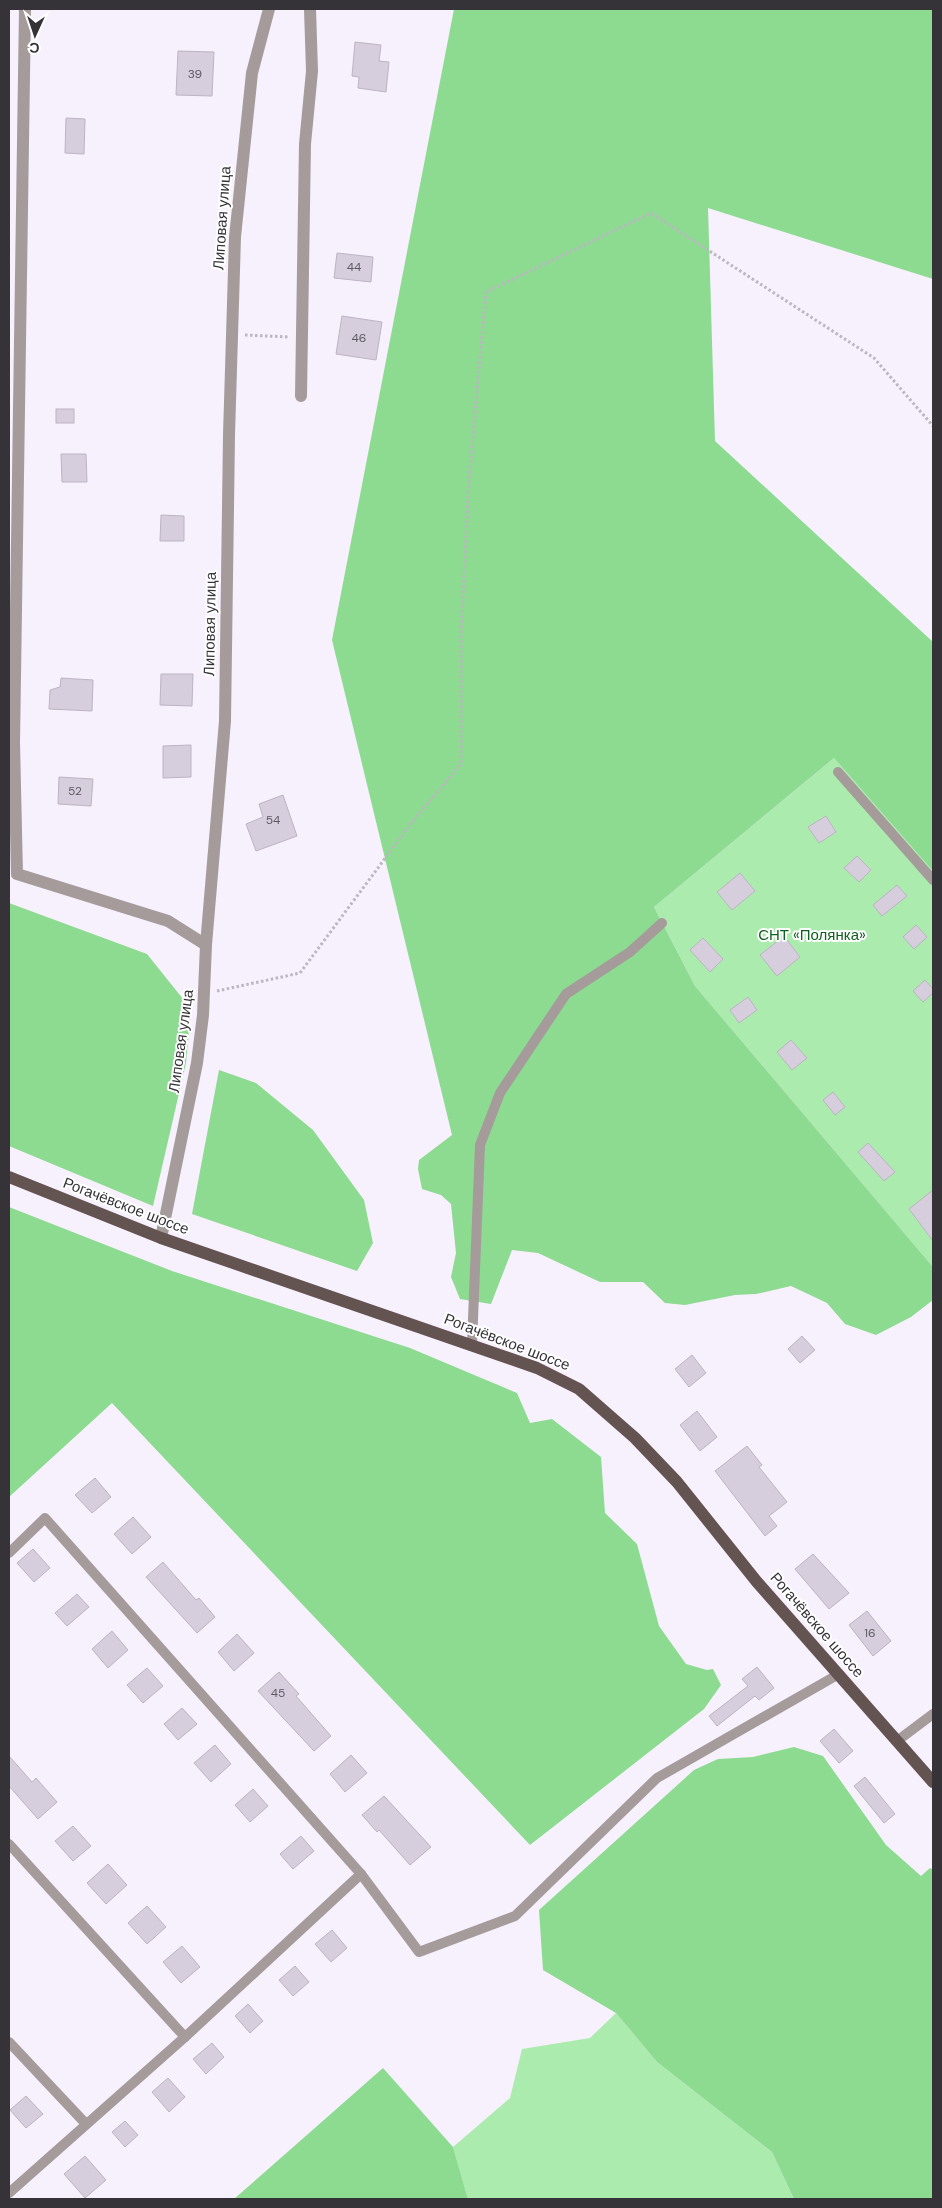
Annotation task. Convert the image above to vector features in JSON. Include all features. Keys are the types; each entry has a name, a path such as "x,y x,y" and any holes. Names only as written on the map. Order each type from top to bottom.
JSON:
{"main road":[{"name":"Рогачёвское шоссе","path":"9,1177 161,1238 472,1344 552,1375 579,1389 635,1438 677,1482 757,1582 933,1782"}],"street":[{"path":"25,9 14,348 12,743 17,874 168,921 206,945"},
{"name":"Липовая улица","path":"161,1238 197,1063 204,994 206,945 225,721 235,237 252,72 269,9"},
{"path":"301,396 305,144 312,71 310,9"}],"lane":[{"path":"838,772 933,880"},
{"path":"472,1344 480,1145 500,1093 566,994 630,952 662,923"},
{"path":"9,1553 45,1518 361,1874 418,1952 515,1916 657,1778 839,1674"},
{"path":"897,1742 933,1714"},
{"path":"9,1844 185,2037"},
{"path":"9,2193 185,2037 361,1874"},
{"path":"9,2042 86,2124"}],"path":[{"path":"204,994 300,973 412,822 461,764 461,634 464,566 469,480 486,292 651,213 874,358 933,426"},
{"path":"232,335 302,338"}],"green space":[{"path":"454,9 933,9 933,279 708,208 715,441 933,642 933,871 834,758 654,907 695,986 933,1267 933,1300 911,1317 876,1335 845,1324 827,1303 791,1286 756,1294 735,1295 685,1305 665,1303 643,1282 600,1282 538,1253 512,1250 491,1304 460,1299 451,1277 456,1253 451,1204 441,1195 422,1189 418,1169 419,1160 452,1135 332,640"},
{"name":"СНТ «Полянка»","path":"834,758 933,871 933,1267 695,986 654,907"},
{"path":"9,903 147,954 191,1009 186,1063 153,1206 9,1146"},
{"path":"219,1070 256,1083 313,1130 364,1200 373,1243 357,1271 192,1214"},
{"path":"9,1207 172,1271 410,1348 517,1393 530,1423 552,1419 601,1457 605,1513 637,1544 659,1626 686,1664 707,1670 713,1669 721,1685 704,1709 530,1845 112,1403 9,1497"},
{"path":"794,1747 823,1756 886,1845 921,1876 930,1868 933,1870 933,2199 794,2199 772,2152 657,2062 616,2013 543,1970 539,1910 694,1770 718,1759 753,1757"},
{"path":"616,2013 657,2062 772,2152 794,2199 468,2199 453,2147 510,2098 522,2049 590,2038"},
{"path":"383,2068 453,2147 468,2199 234,2199"}],"building":[{"path":"355,42 381,45 379,61 389,62 386,92 358,88 359,77 352,76"},
{"path":"178,51 214,52 212,96 176,95"},
{"path":"66,118 85,119 84,154 65,153"},
{"path":"337,253 373,257 371,282 334,278"},
{"path":"342,316 382,322 376,360 336,354"},
{"path":"56,409 74,409 74,423 56,423"},
{"path":"61,454 86,454 87,482 62,482"},
{"path":"161,515 184,516 184,541 160,541"},
{"path":"161,674 193,674 192,706 160,705"},
{"path":"61,678 93,680 92,711 49,709 50,690 60,687"},
{"path":"191,745 191,777 163,778 163,746"},
{"path":"59,777 93,779 91,806 58,804"},
{"path":"283,795 297,836 256,851 246,824 263,817 259,804"},
{"path":"826,816 836,832 819,843 808,827"},
{"path":"857,856 871,870 859,882 844,868"},
{"path":"740,873 755,891 732,910 717,892"},
{"path":"897,885 907,896 882,916 873,905"},
{"path":"916,925 927,937 914,949 903,937"},
{"path":"784,936 800,957 777,976 760,955"},
{"path":"703,938 723,959 710,972 690,950"},
{"path":"925,980 933,989 933,993 923,1002 913,991"},
{"path":"748,997 757,1010 739,1023 730,1010"},
{"path":"791,1040 807,1058 792,1070 777,1052"},
{"path":"833,1092 845,1107 835,1115 823,1100"},
{"path":"868,1143 895,1172 884,1181 858,1152"},
{"path":"933,1190 933,1241 909,1209"},
{"path":"802,1336 815,1350 800,1363 788,1349"},
{"path":"692,1355 706,1373 689,1387 675,1369"},
{"path":"697,1411 717,1437 700,1451 680,1425"},
{"path":"747,1446 762,1465 759,1467 787,1502 769,1516 777,1526 765,1536 715,1471"},
{"path":"95,1478 111,1497 92,1513 75,1495"},
{"path":"133,1517 151,1537 132,1554 114,1534"},
{"path":"33,1549 50,1568 34,1582 17,1563"},
{"path":"813,1554 849,1593 829,1609 795,1569"},
{"path":"163,1562 196,1600 199,1598 215,1617 197,1633 146,1577"},
{"path":"77,1594 89,1607 67,1626 55,1613"},
{"path":"867,1611 891,1641 873,1656 849,1625"},
{"path":"112,1631 128,1650 108,1668 92,1649"},
{"path":"237,1634 254,1653 234,1671 218,1652"},
{"path":"757,1667 774,1688 759,1700 755,1696 717,1726 709,1716 748,1686 742,1679"},
{"path":"147,1668 163,1686 143,1703 127,1685"},
{"path":"279,1672 299,1694 296,1696 331,1736 314,1751 258,1691"},
{"path":"182,1708 197,1724 178,1740 164,1724"},
{"path":"834,1729 853,1751 839,1763 820,1741"},
{"path":"215,1745 231,1764 211,1782 194,1763"},
{"path":"351,1755 367,1773 345,1792 330,1774"},
{"path":"9,1756 32,1782 36,1778 57,1802 38,1819 9,1786"},
{"path":"865,1777 895,1814 884,1823 854,1786"},
{"path":"253,1789 268,1806 250,1822 235,1805"},
{"path":"384,1796 431,1847 410,1865 379,1830 377,1832 362,1815"},
{"path":"73,1826 91,1846 73,1861 55,1841"},
{"path":"301,1836 314,1851 293,1869 280,1854"},
{"path":"108,1864 127,1885 106,1904 87,1883"},
{"path":"147,1906 166,1927 147,1944 128,1923"},
{"path":"332,1930 347,1948 331,1962 315,1944"},
{"path":"182,1946 200,1967 181,1983 163,1962"},
{"path":"295,1966 309,1982 293,1996 279,1980"},
{"path":"248,2004 263,2021 250,2033 235,2016"},
{"path":"212,2043 224,2057 206,2074 193,2059"},
{"path":"168,2078 185,2097 169,2112 152,2092"},
{"path":"26,2096 43,2114 26,2128 10,2110"},
{"path":"125,2121 138,2135 125,2147 112,2132"},
{"path":"85,2156 106,2180 85,2198 64,2174"}]}
